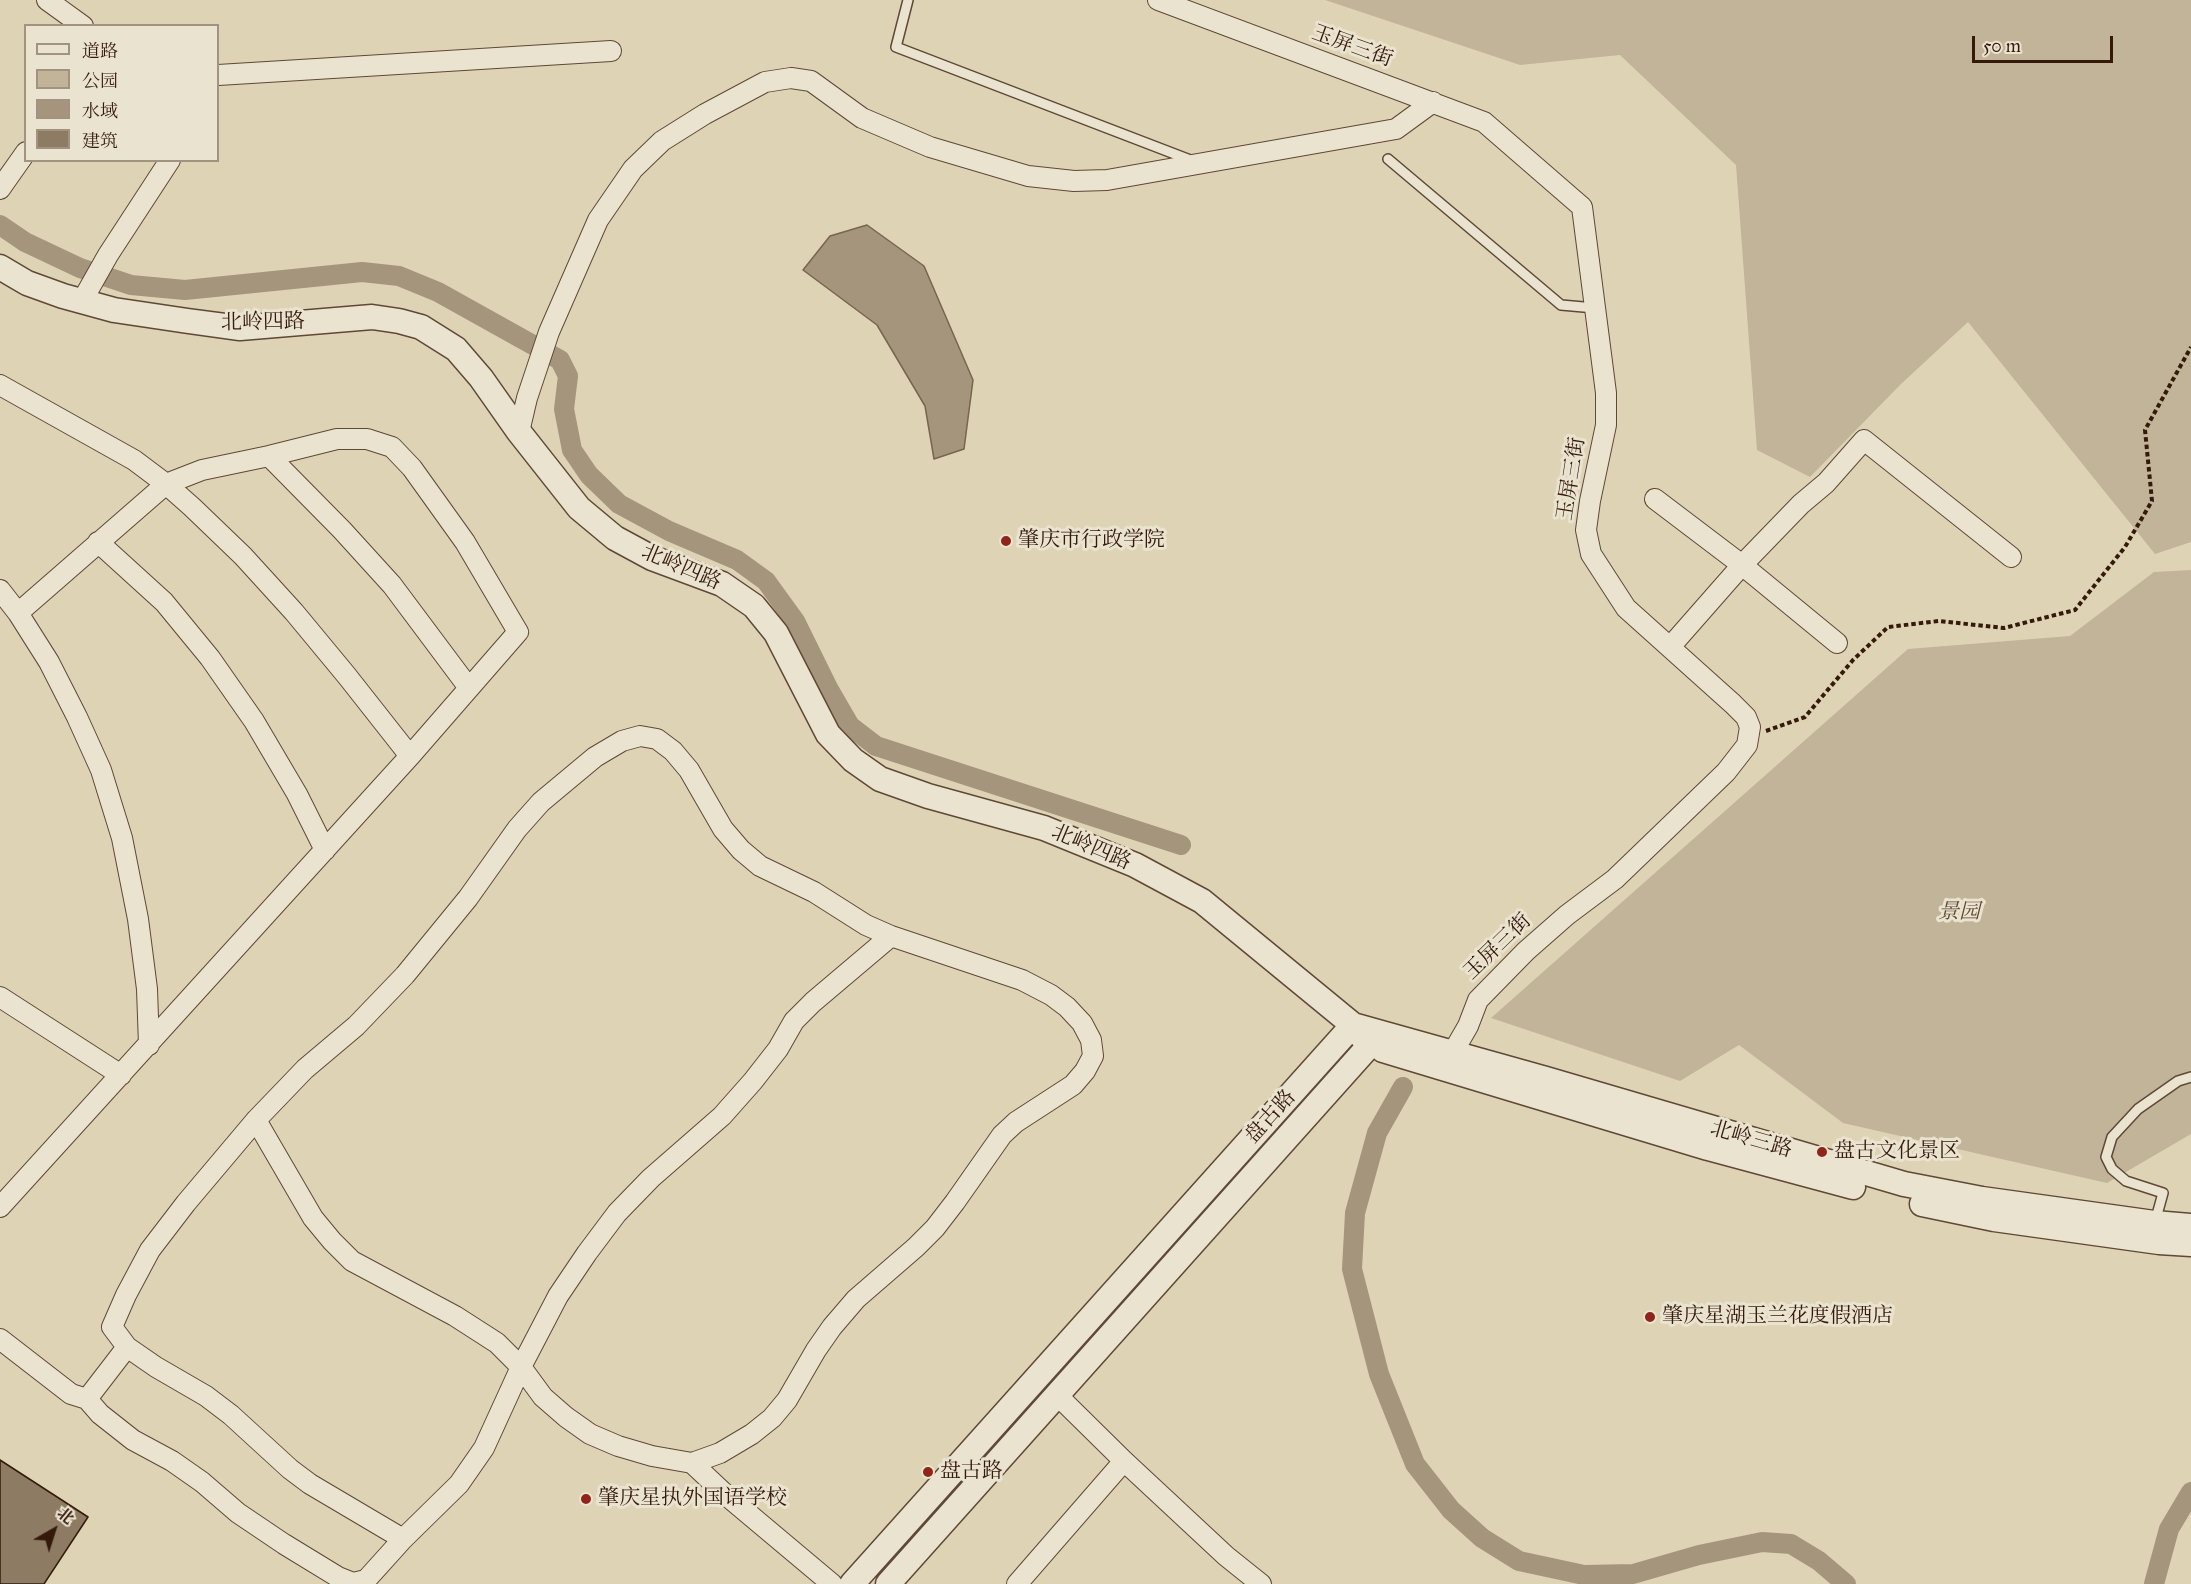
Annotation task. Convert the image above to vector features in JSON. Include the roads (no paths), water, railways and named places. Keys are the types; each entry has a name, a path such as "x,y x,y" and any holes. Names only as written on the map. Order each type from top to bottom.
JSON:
{"street":[{"path":"47,0 80,24"},
{"name":"玉屏三街","path":"1158,0 1484,122 1582,207 1605,393 1606,425 1587,520 1586,530 1591,554 1626,608 1746,717 1750,727 1747,745 1726,772 1615,879 1567,915 1526,951 1478,1000 1468,1026 1453,1052"},
{"path":"220,79 611,51"},
{"path":"519,432 549,332 598,220 633,170 662,141 705,114 765,82 791,78 811,81 862,118 930,147 1028,176 1074,181 1107,180 1396,129 1432,102"},
{"path":"0,189 24,155"},
{"path":"87,292 108,255 169,162"},
{"name":"北岭四路","path":"0,267 27,284 87,292 114,310 240,328 372,317 421,327 456,349 481,378 519,432 579,507 615,538 652,558 722,584 754,606 776,633 828,734 853,760 880,778 928,796 1044,828 1135,866 1202,901 1353,1025 1369,1046"},
{"path":"0,385 134,460 166,484 243,556 279,596 347,676 410,756"},
{"path":"0,1207 410,756 518,632 465,542 412,468 392,447 367,439 337,439 202,470 166,484 18,613"},
{"path":"1670,647 1742,566 1801,504 1826,483 1864,440 2012,557"},
{"path":"268,456 342,530 392,585 469,688"},
{"path":"1655,499 1837,643"},
{"path":"99,542 164,602 210,658 254,721 297,794 325,850"},
{"path":"0,590 18,613 49,662 101,770 122,838 138,919 146,978 149,1045"},
{"path":"256,1120 287,1177 313,1218 332,1242 352,1261 454,1316 497,1343 521,1367 543,1397 566,1418 590,1434 618,1446 692,1462 720,1452 752,1434 772,1418 787,1400 816,1350 856,1299 935,1228 1002,1135 1016,1122 1073,1084 1085,1071 1093,1056 1090,1041 1082,1023 1067,1006 1051,995 1022,980 891,936 866,925 814,892 760,866 741,850 723,829 689,770 673,751 657,739 640,736 622,741 595,757 542,802 517,829 468,898 405,975 356,1026 305,1069 256,1120 186,1203 150,1250 112,1327 127,1347 206,1396 310,1484 403,1539"},
{"path":"0,1339 71,1394 87,1399 100,1414 133,1440 172,1461 202,1482 238,1513 338,1577 353,1583 366,1580 403,1539 459,1484 484,1448 521,1367 558,1296 617,1214 651,1178 722,1116 753,1081 778,1049 794,1022 813,1002 891,936"},
{"path":"2,1003 121,1075"},
{"name":"北岭三路","path":"1353,1025 1904,1184 1982,1198 2154,1223 2191,1226"},
{"name":"盘古路","path":"852,1584 1353,1025"},
{"name":"北岭三路","path":"1369,1046 1708,1148 1906,1200 1994,1219 2191,1244"},
{"name":"盘古路","path":"888,1584 1369,1046"},
{"path":"1119,1286 1139,1303"},
{"path":"87,1399 127,1347"},
{"path":"1057,1395 1226,1556 1262,1584"},
{"path":"1017,1584 1124,1461"},
{"path":"692,1462 726,1495 832,1584"}],"lane":[{"path":"908,0 896,47 1200,163"},
{"path":"1388,159 1561,304 1594,308"},
{"path":"2154,1223 2163,1193 2126,1181 2112,1169 2106,1156 2112,1137 2138,1109 2178,1081 2191,1077"}],"water":[{"path":"867,225 924,266 973,380 964,449 934,459 925,406 877,325 803,270 830,236"}],"waterway":[{"path":"0,225 25,242 80,268 131,285 185,290 362,272 399,276 438,292 560,360 568,376 564,409 572,450 589,475 619,504 669,531 737,560 766,581 795,621 828,688 850,726 876,746 1181,845"},
{"path":"1403,1087 1377,1133 1355,1213 1352,1269 1379,1374 1415,1464 1451,1510 1482,1538 1519,1561 1584,1575 1633,1574 1699,1555 1762,1542 1791,1544 1819,1561 1846,1584"},
{"path":"2154,1584 2169,1529 2191,1492"}],"place":[{"name":"肇庆市行政学院","path":"1006,541"},
{"name":"盘古文化景区","path":"1822,1152"},
{"name":"肇庆星湖玉兰花度假酒店","path":"1650,1317"},
{"name":"盘古路","path":"928,1472"},
{"name":"肇庆星执外国语学校","path":"586,1499"}],"park label":[{"name":"景园","path":"1959,913"}]}
